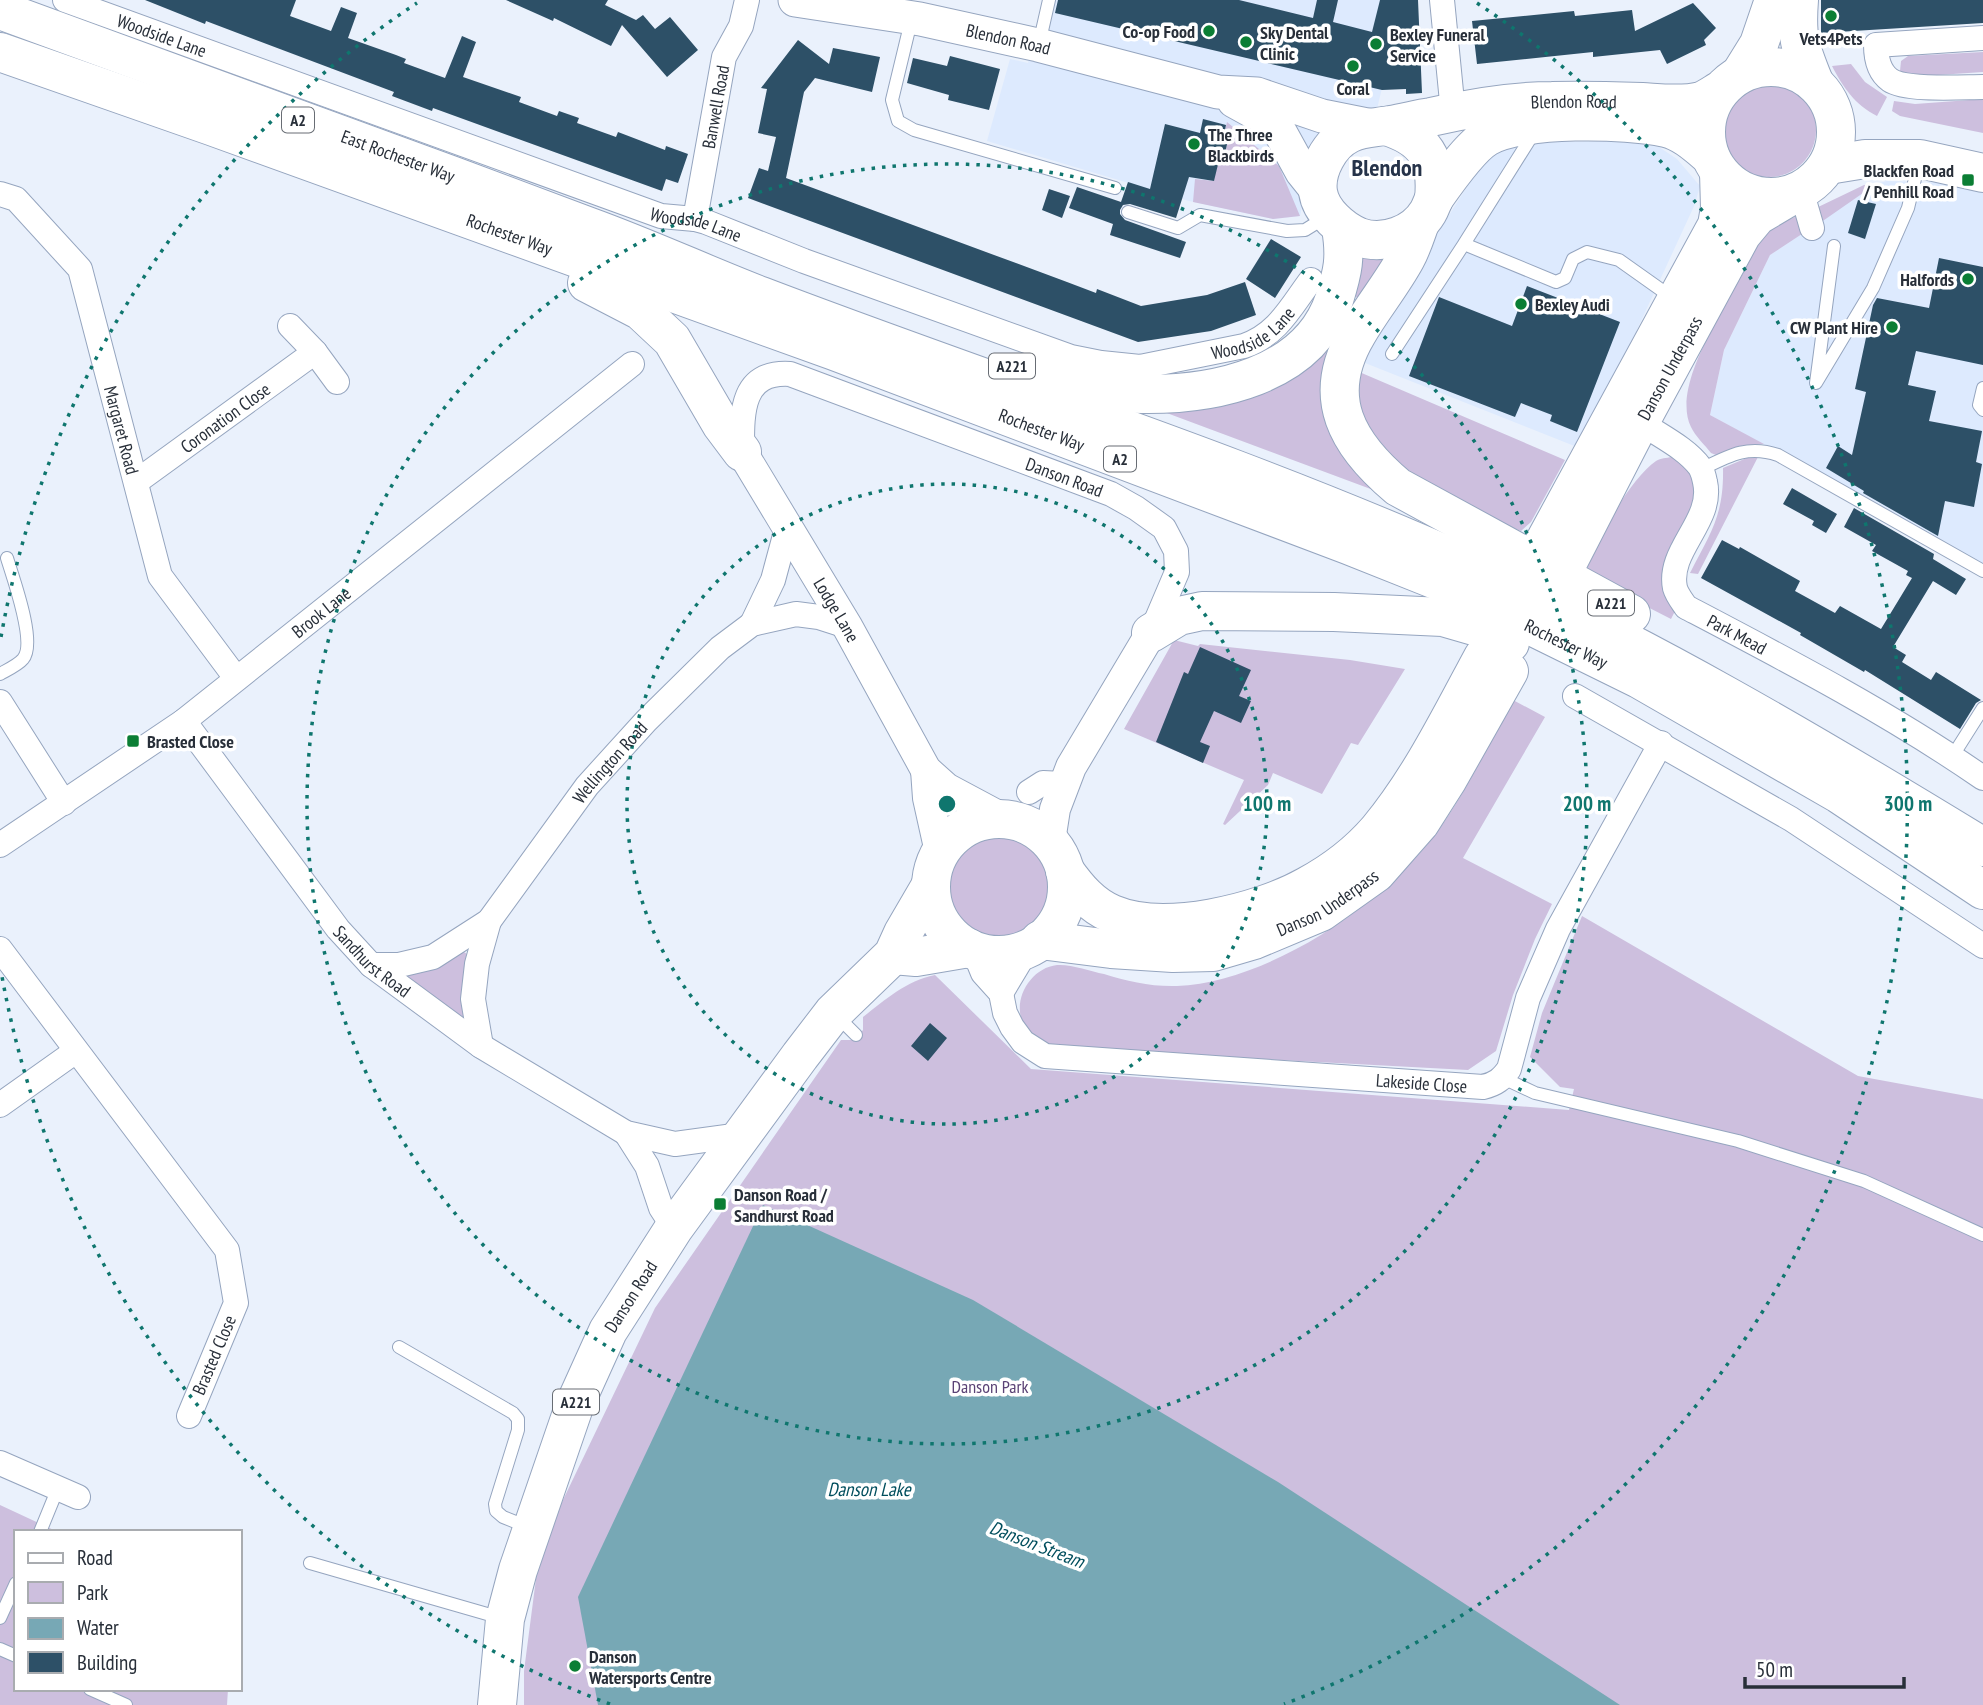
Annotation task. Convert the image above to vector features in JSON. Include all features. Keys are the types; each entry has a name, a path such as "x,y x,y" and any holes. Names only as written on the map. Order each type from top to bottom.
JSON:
{"main road":[{"name":"Blendon Road","path":"795,0 918,15 1219,92 1257,94 1322,116 1405,132 1421,144 1432,161 1436,180 1427,211"},
{"path":"1714,164 1706,139 1706,122 1711,106 1759,44 1774,0"},
{"path":"1799,0 1799,45 1837,128 1835,147 1808,183"},
{"name":"East Rochester Way","path":"0,10 597,229"},
{"name":"A2","path":"0,52 211,126"},
{"name":"A221","path":"1730,82 1759,67 1779,66 1797,72 1823,96"},
{"name":"Blendon Road","path":"1329,211 1320,175 1329,151 1347,135 1453,112 1548,101 1700,101 1730,82"},
{"name":"Blendon Road","path":"1219,92 1263,117 1280,132 1302,172 1329,211 1362,238 1394,238 1408,232 1476,146 1488,137 1539,125 1595,122 1667,128 1690,140 1714,164"},
{"path":"1823,96 1865,132 1920,159"},
{"path":"211,126 293,173 572,276 641,311 672,340 721,424 742,452"},
{"name":"Rochester Way","path":"211,126 847,356 1446,584 1639,678 1839,794 1983,890"},
{"path":"1808,183 1865,159 1920,159 1983,173"},
{"name":"A221","path":"1714,164 1734,186 1753,195 1773,198 1808,183"},
{"name":"Danson Underpass","path":"1714,164 1720,208 1717,225 1675,299 1554,556 1640,422 1742,234 1757,216 1808,183"},
{"name":"A221","path":"1329,211 1345,259 1345,359 1341,411 1353,440 1373,466 1398,487 1644,621 1835,736 1983,841"},
{"name":"A221","path":"597,229 668,245 1036,374 1073,384 1141,394 1193,391 1256,375 1284,363 1309,345 1343,302 1407,257 1427,211"},
{"name":"Rochester Way","path":"597,229 759,295 1301,495 1458,560 1572,612 1684,671 1837,758 1983,847"},
{"path":"1151,633 1179,615 1202,611 1334,612 1443,617 1481,628 1693,735 1827,810 1983,906"},
{"name":"Danson Underpass","path":"1034,944 1173,953 1213,952 1254,940 1321,912 1376,873 1420,823 1448,779 1496,664 1376,832 1343,863 1306,887 1240,912 1190,922 1134,922 1110,913 1085,897 1058,856"},
{"path":"1016,805 1023,823 1038,831 1058,856 1067,890 1063,910 1054,927 1034,944 1006,954 990,954 972,949 953,937 941,922 933,904 936,868 954,836 971,825 1016,805"},
{"name":"Danson Road","path":"497,1705 505,1619 531,1529 575,1404 608,1331 674,1228 741,1135 844,1024 894,955 936,868"},
{"path":"894,955 916,957 972,949"}],"street":[{"name":"Woodside Lane","path":"65,0 661,216 695,219 1071,357 1140,367 1217,353 1260,341 1273,332 1343,302"},
{"name":"Banwell Road","path":"695,219 724,57 741,26 747,0"},
{"path":"1442,0 1453,112"},
{"path":"1983,38 1876,46 1877,61 1890,80 1915,86 1983,87"},
{"path":"1808,183 1812,228"},
{"name":"Margaret Road","path":"0,194 16,199 80,269 160,576 236,678"},
{"path":"290,326 315,352 337,382"},
{"name":"Coronation Close","path":"136,482 315,352"},
{"name":"Brook Lane","path":"0,845 184,721 632,365"},
{"name":"Danson Road","path":"742,452 742,413 745,397 759,382 775,373 790,374 1111,494 1164,528 1177,551 1177,572 1151,633 1063,784 1058,856"},
{"path":"1640,422 1687,454 1702,469"},
{"name":"Lodge Lane","path":"742,452 847,626 926,770 946,788 1016,805"},
{"name":"Park Mead","path":"1702,469 1708,495 1704,510 1678,561 1674,575 1675,591 1686,607 1827,682 1983,778"},
{"name":"Wellington Road","path":"752,624 773,580 787,528"},
{"name":"Wellington Road","path":"371,965 399,965 433,957 489,921 596,777 664,703 720,648 752,624 796,614 819,617 847,626"},
{"path":"1575,695 1791,819 1983,946"},
{"path":"0,702 64,803"},
{"name":"Sandhurst Road","path":"184,721 338,929 371,965 481,1046 626,1133 675,1144 741,1135"},
{"path":"1503,1078 1510,1069 1528,998 1558,929 1661,743"},
{"name":"Lodge Lane","path":"926,770 936,868"},
{"path":"1016,805 1043,783 1063,784"},
{"name":"Wellington Road","path":"481,1046 473,999 477,964 489,921"},
{"path":"1001,993 1034,944"},
{"name":"Brasted Close","path":"0,949 227,1250 236,1303 189,1416"},
{"name":"Lakeside Close","path":"972,949 983,974 1001,993 1005,1013 1012,1027 1023,1042 1045,1056 1483,1087 1493,1085 1503,1078"},
{"path":"0,1105 76,1051"},
{"name":"Sandhurst Road","path":"626,1133 647,1166 661,1208 674,1228"},
{"path":"0,1462 68,1492"}],"lane":[{"path":"1038,45 1049,0"},
{"path":"918,15 892,100 898,121 914,130 1115,188"},
{"path":"1392,354 1539,125"},
{"path":"1834,246 1816,383 1873,288 1908,208 1920,159"},
{"path":"1128,212 1178,229 1200,215 1287,231 1305,230 1329,211"},
{"path":"1464,244 1556,282 1565,278 1573,259 1587,252 1608,257 1619,260 1675,299"},
{"path":"1983,388 1979,405 1983,411"},
{"path":"1702,469 1731,454 1760,450 1778,455 1983,571"},
{"path":"0,674 23,659 29,648 23,614 7,558"},
{"path":"1952,757 1983,708"},
{"path":"1503,1078 1535,1093 1738,1141 1864,1181 1983,1235"},
{"path":"400,1347 513,1413 518,1419 518,1430 495,1504 496,1511 503,1517 531,1529"},
{"path":"41,1530 68,1492"},
{"path":"310,1563 505,1619"},
{"path":"0,1618 14,1587"},
{"path":"94,1691 126,1705"}],"shaded area":[{"path":"1043,0 1403,0 1377,109 1310,168 1300,216 1273,219 1189,201 987,141 1010,59 1028,63"},
{"name":"Bexley Audi","path":"1618,141 1659,147 1677,159 1700,186 1695,204 1582,449 1360,361 1486,157 1510,143"},
{"path":"1887,181 1950,183 1983,190 1983,565 1710,415 1724,350 1770,255 1876,184"}],"green space":[{"path":"1983,52 1983,72 1908,77 1900,71 1901,61 1908,56"},
{"path":"1851,64 1865,82 1887,97 1877,116 1850,95 1832,66"},
{"path":"1769,83 1787,86 1802,97 1813,112 1816,130 1813,148 1802,163 1787,174 1769,177 1751,174 1736,163 1725,148 1722,130 1725,112 1736,97 1751,86"},
{"path":"1983,99 1983,133 1900,116 1892,111 1894,101 1915,104"},
{"path":"1227,122 1279,166 1300,216 1273,219 1193,202 1195,179 1214,181 1217,151 1225,153 1229,137 1224,135"},
{"path":"1876,184 1817,225 1814,209 1864,185"},
{"path":"1797,216 1808,230 1770,255 1724,350 1710,415 1764,444 1740,446 1716,455 1711,453 1691,427 1687,407 1689,385 1697,360 1758,243 1770,228"},
{"path":"1358,247 1398,247 1359,299 1350,292"},
{"path":"1340,321 1337,348 1376,491 1156,409"},
{"path":"1357,371 1565,460 1531,522 1521,531 1424,490 1361,438"},
{"path":"1759,455 1698,574 1690,573 1719,511 1723,468"},
{"path":"1672,457 1685,462 1698,482 1676,609 1671,619 1585,575 1604,530 1635,482 1656,461"},
{"path":"1174,640 1198,646 1200,644 1350,660 1405,669 1358,745 1351,743 1322,794 1273,773 1268,785 1225,825 1223,824 1244,780 1124,729"},
{"path":"1513,700 1545,717 1463,858 1552,904 1513,995 1496,1051 1468,1070 1053,1048 1037,1039 1024,1026 1020,1006 1022,997 1031,979 1047,967 1068,966 1140,983 1177,986 1213,981 1250,970 1325,932 1392,882 1419,854 1461,795"},
{"path":"999,838 1018,842 1033,853 1044,868 1048,887 1044,906 1033,921 1018,932 999,936 980,932 965,921 954,906 950,887 954,868 965,853 980,842"},
{"name":"Danson Park","path":"1582,916 1858,1076 1983,1099 1983,1705 524,1705 524,1671 540,1548 655,1308 841,1040 854,1040 863,1030 863,1017 888,997 906,986 935,975 1031,1069 1569,1110 1574,1089 1560,1087 1530,1057 1542,1013"},
{"path":"462,951 469,955 467,1024 401,977"},
{"path":"0,1505 54,1530 14,1530 14,1691 228,1691 227,1705 0,1705"}],"water":[{"name":"Danson Lake","path":"763,1205 973,1300 1278,1482 1620,1705 598,1705 578,1597"}],"building":[{"path":"145,0 296,0 290,16 331,31 341,7 357,13 348,38 406,59 404,63 445,78 462,36 476,42 463,77 521,97 519,102 557,116 559,111 579,118 577,123 616,137 618,132 665,150 666,146 688,154 678,183 666,179 662,191 433,108 432,111 392,96 394,92"},
{"path":"506,0 608,0 605,5 636,20 643,15 655,29 670,17 698,50 667,77 622,25 611,46 554,18 553,21"},
{"path":"1058,0 1239,0 1313,18 1317,0 1338,0 1333,22 1372,32 1380,0 1418,0 1422,93 1406,94 1406,89 1382,90 1055,13"},
{"path":"1821,0 1983,0 1983,23 1821,33"},
{"path":"1693,3 1716,28 1704,40 1706,45 1667,64 1660,50 1593,57 1593,52 1477,64 1472,21 1574,11 1575,16 1632,10 1635,31"},
{"path":"798,40 829,64 833,48 880,57 872,92 815,78 804,92 786,178 1096,293 1097,289 1141,306 1207,295 1245,282 1256,315 1211,331 1138,342 748,198 759,168 768,171 776,137 758,133 767,89 761,88"},
{"path":"950,56 1000,69 989,110 948,100 949,95 907,83 913,58 947,66"},
{"path":"1203,119 1226,125 1224,135 1229,136 1225,153 1221,152 1214,181 1189,177 1176,218 1130,204 1123,205 1120,210 1125,220 1186,242 1180,258 1110,235 1113,224 1069,208 1077,187 1121,202 1128,182 1150,189 1165,124 1200,133"},
{"path":"1049,189 1070,196 1062,218 1042,210"},
{"path":"1858,200 1876,204 1865,239 1848,233"},
{"path":"1271,239 1301,257 1275,298 1246,279"},
{"path":"1939,258 1983,267 1983,365 1916,351 1908,385 1936,391 1929,421 1982,431 1976,462 1982,464 1974,507 1945,501 1938,536 1863,493 1864,491 1826,468 1838,446 1852,455 1866,392 1855,389 1873,305 1877,298 1929,308"},
{"path":"1527,286 1620,322 1577,432 1550,421 1552,415 1521,403 1515,417 1409,376 1439,297 1512,326"},
{"path":"1792,488 1837,514 1826,533 1812,525 1814,521 1783,504"},
{"path":"1854,508 1934,554 1933,559 1966,579 1956,595 1933,581 1893,647 1906,655 1902,662 1931,680 1936,672 1981,700 1976,703 1960,729 1865,670 1864,672 1800,635 1801,633 1701,578 1722,540 1739,549 1740,547 1800,581 1795,591 1835,613 1840,606 1881,629 1912,578 1906,575 1908,571 1872,551 1876,545 1844,527"},
{"path":"1200,647 1251,670 1239,696 1251,701 1241,723 1214,711 1200,742 1210,746 1203,763 1156,742 1184,672 1188,674"},
{"path":"930,1023 947,1038 928,1061 911,1046"}],"place":[{"name":"Vets4Pets","path":"1831,16"},
{"name":"Co-op Food","path":"1209,31"},
{"name":"Sky Dental Clinic","path":"1246,42"},
{"name":"Bexley Funeral Service","path":"1376,44"},
{"name":"Coral","path":"1353,66"},
{"name":"The Three Blackbirds","path":"1194,144"},
{"name":"Blackfen Road / Penhill Road","path":"1968,180"},
{"name":"Halfords","path":"1968,279"},
{"name":"Bexley Audi","path":"1521,304"},
{"name":"CW Plant Hire","path":"1892,327"},
{"name":"Brasted Close","path":"133,741"},
{"name":"Danson Road / Sandhurst Road","path":"720,1204"},
{"name":"Danson Watersports Centre","path":"575,1666"}],"district":[{"name":"Blendon","path":"1387,167"}],"water label":[{"name":"Danson Stream","path":"1037,1544"}]}
